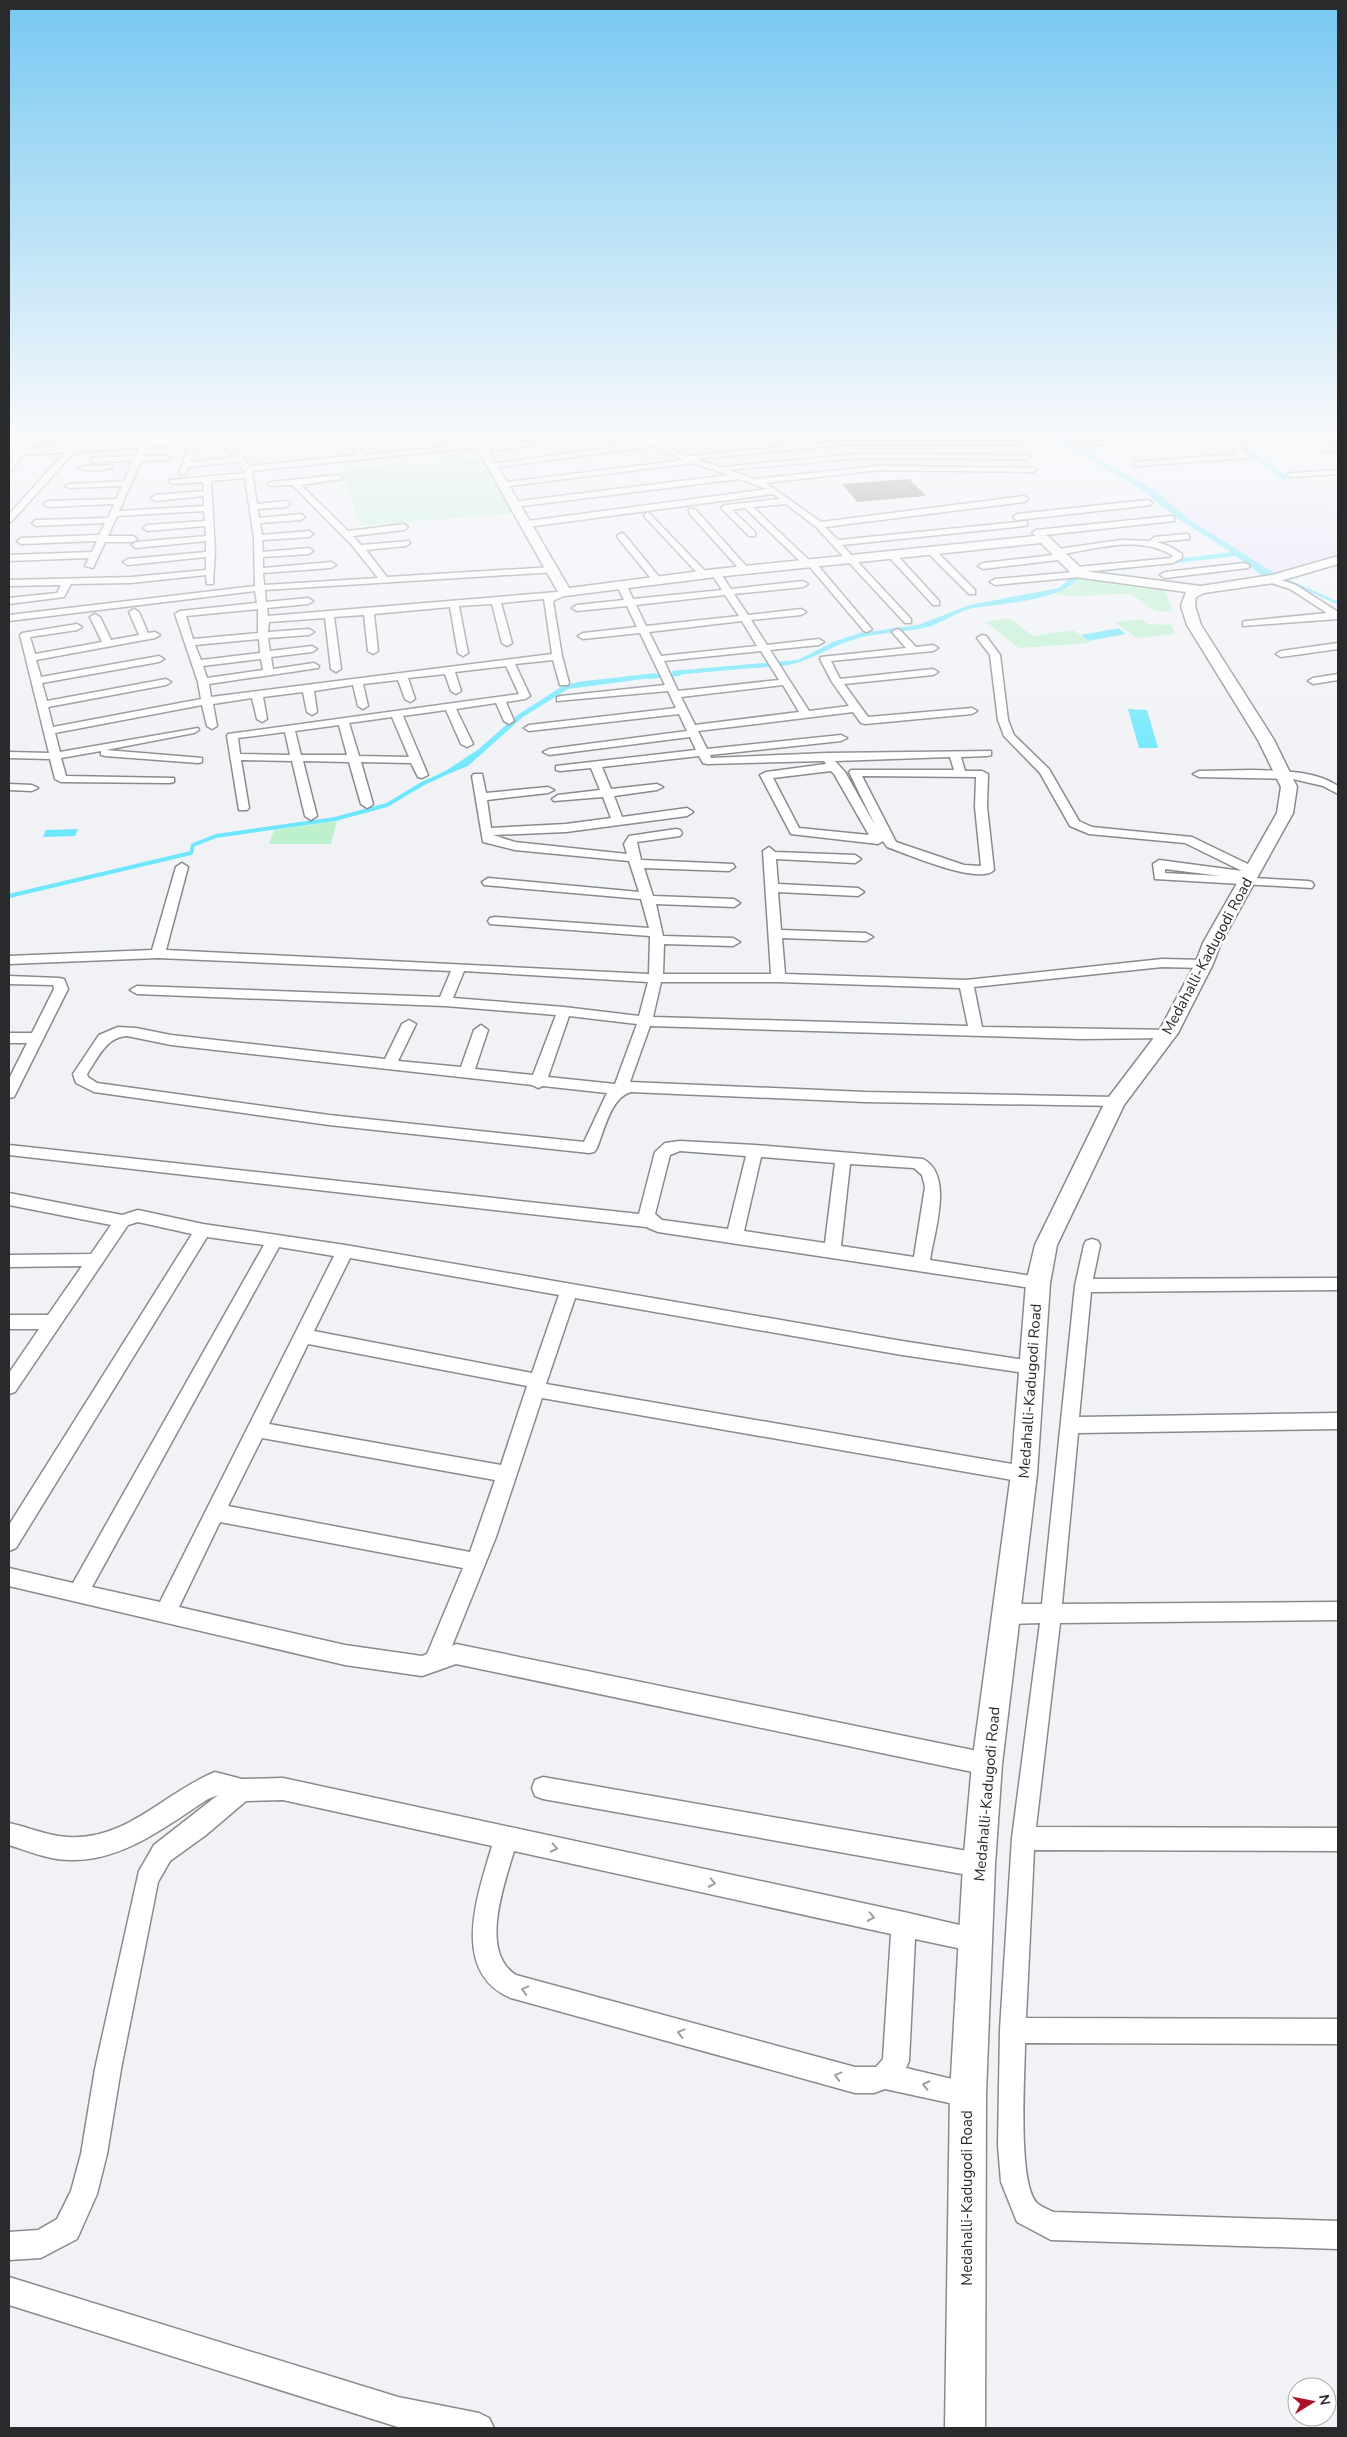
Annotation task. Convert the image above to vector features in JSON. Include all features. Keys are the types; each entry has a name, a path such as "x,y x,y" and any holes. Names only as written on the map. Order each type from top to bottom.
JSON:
{"street":[{"path":"90,566 99,548"},
{"path":"210,584 211,548"},
{"path":"258,548 259,588 264,619 263,636 268,672"},
{"path":"359,548 385,581"},
{"path":"541,548 553,570 559,589"},
{"path":"631,548 657,580"},
{"path":"682,548 729,592 806,714"},
{"path":"725,548 745,570"},
{"path":"792,548 810,564 867,629"},
{"path":"841,548 908,621"},
{"path":"9,618 259,588 385,581 447,594 496,600 559,589 961,548"},
{"path":"1054,548 1079,572 1189,589 1270,579 1298,573 1338,560"},
{"path":"983,566 1112,548"},
{"path":"995,582 1173,560 1179,556 1166,548"},
{"path":"258,555 309,551"},
{"path":"932,552 972,592"},
{"path":"128,562 211,554"},
{"path":"9,558 95,556"},
{"path":"893,556 936,602"},
{"path":"259,571 332,565"},
{"path":"1155,566 1166,576 1189,589"},
{"path":"1166,576 1245,566"},
{"path":"264,619 370,611 553,570"},
{"path":"9,582 14,574 122,572"},
{"path":"9,582 131,580 210,572"},
{"path":"1270,579 1293,588 1338,615"},
{"path":"9,601 61,595 68,582"},
{"path":"621,584 707,761 827,756 987,753"},
{"path":"577,608 804,584"},
{"path":"559,589 548,600 557,656 564,683"},
{"name":"Medahalli-Kadugodi Road","path":"965,2428 968,2094 979,1865 988,1764 1024,1474 1038,1283 1046,1245 1115,1102 1168,1033 1204,964 1212,943 1285,812 1289,787 1266,740 1194,625 1188,606 1189,589"},
{"path":"447,594 463,654"},
{"path":"368,600 373,650"},
{"path":"496,600 507,643"},
{"path":"212,726 203,682 180,614 308,601"},
{"path":"32,658 150,636 134,612"},
{"path":"583,636 801,612"},
{"path":"330,615 336,669"},
{"path":"1246,624 1338,615"},
{"path":"94,617 108,644"},
{"path":"76,628 25,635 61,779 170,780"},
{"path":"191,642 309,632"},
{"path":"897,632 912,650"},
{"path":"982,638 995,655 1003,720 1009,736 1045,771 1074,823 1089,830 1188,840 1249,877"},
{"path":"658,659 819,642"},
{"path":"1281,654 1338,646"},
{"path":"933,648 825,659 837,682 865,721 972,711"},
{"path":"196,664 312,649"},
{"path":"49,731 208,701 557,656"},
{"path":"38,681 158,659"},
{"path":"243,808 232,736 525,696 509,662"},
{"path":"203,682 314,666"},
{"path":"449,670 456,691"},
{"path":"837,682 933,672"},
{"path":"402,676 410,699"},
{"path":"1313,681 1338,677"},
{"path":"44,705 166,682"},
{"path":"356,682 363,706"},
{"path":"561,699 669,683 785,682"},
{"path":"308,688 312,712"},
{"path":"257,695 262,719"},
{"path":"499,699 509,721"},
{"path":"450,706 467,744"},
{"path":"549,752 856,708"},
{"path":"529,728 683,710"},
{"path":"396,713 422,775"},
{"path":"342,721 367,804"},
{"path":"289,728 311,816"},
{"path":"9,755 55,756 194,730"},
{"path":"560,768 841,738"},
{"path":"80,752 198,760"},
{"path":"954,754 961,774"},
{"path":"827,756 833,767 839,772 878,840 795,831 766,775 833,767"},
{"path":"235,758 416,760"},
{"path":"595,764 618,821"},
{"path":"855,772 961,774 982,774 981,807 988,870 963,869 891,844 855,772"},
{"path":"1199,774 1283,776 1323,780 1338,791"},
{"path":"478,776 487,838 515,846 634,861 729,867"},
{"path":"9,787 32,788"},
{"path":"558,799 657,787"},
{"path":"480,797 548,790"},
{"path":"486,832 566,828 687,812"},
{"path":"676,833 634,840 630,844 647,898 656,936 654,978 645,1021 620,1090 611,1098 589,1148 330,1120 94,1087 81,1080 80,1074 108,1033 124,1031 171,1040 538,1083 620,1090 631,1087 865,1097 1115,1102"},
{"path":"778,978 770,853 855,859"},
{"path":"158,954 182,866"},
{"path":"1159,870 1249,877 1308,885"},
{"path":"488,882 647,898 734,902"},
{"path":"772,888 858,892"},
{"path":"495,921 733,942"},
{"path":"775,934 866,937"},
{"path":"9,960 158,954 459,966 654,978 778,978 966,984 1162,963 1204,964"},
{"path":"444,1002 459,966"},
{"path":"9,980 59,982 61,990 9,1093"},
{"path":"966,984 976,1031"},
{"path":"137,990 444,1002 645,1021 1081,1034 1168,1033"},
{"path":"538,1083 564,1012"},
{"path":"390,1065 409,1024"},
{"path":"466,1074 481,1030"},
{"path":"9,1038 38,1038"},
{"path":"650,1221 647,1214 663,1152 670,1147 755,1150 917,1163 925,1166 932,1175 933,1187 921,1264"},
{"path":"9,1150 650,1221 658,1226 735,1235 1038,1283"},
{"path":"735,1235 755,1150"},
{"path":"832,1250 843,1157"},
{"path":"9,1199 122,1221 138,1216 203,1230 274,1242 345,1251 893,1346 1032,1367"},
{"path":"9,1387 122,1221"},
{"path":"9,1542 203,1230"},
{"path":"78,1593 274,1242"},
{"path":"1092,1246 1083,1286 1051,1614 1023,1838 1013,2030 1011,2145 1014,2182 1027,2212 1050,2226 1338,2235"},
{"path":"165,1613 345,1251"},
{"path":"9,1261 95,1260"},
{"path":"1083,1286 1338,1284"},
{"path":"435,1661 476,1562 569,1289"},
{"path":"9,1322 52,1322"},
{"path":"302,1336 537,1385 1024,1474"},
{"path":"1070,1425 1338,1421"},
{"path":"256,1429 506,1474"},
{"path":"215,1512 476,1562"},
{"path":"9,1577 345,1654 422,1666 456,1654 988,1764"},
{"path":"1007,1614 1338,1611"},
{"path":"9,1834 54,1847 70,1848 110,1844 135,1833 215,1783 242,1790 283,1789 976,1940"},
{"path":"543,1788 979,1865"},
{"path":"9,2246 41,2244 67,2229 84,2194 94,2154 108,2069 147,1879 162,1853 242,1790"},
{"path":"506,1838 486,1918 485,1939 487,1959 496,1975 511,1986 855,2080 870,2082 879,2080 892,2070 896,2060 904,1924"},
{"path":"1023,1838 1338,1840"},
{"path":"1013,2030 1338,2032"},
{"path":"885,2076 968,2094"},
{"path":"9,2291 398,2412 479,2428"}],"shaded area":[{"path":"1234,548 1338,548 1338,553 1274,573"}],"green space":[{"path":"1081,577 1165,590 1173,611 1157,611 1127,594 1072,596 1054,593 1072,587"},
{"path":"1010,618 1033,636 1073,630 1089,643 1019,648 986,622"},
{"path":"1141,619 1148,624 1171,625 1175,634 1137,638 1114,622"},
{"path":"337,821 331,844 269,844 274,830"}],"water":[{"path":"1224,548 1234,548 1274,573 1263,576 1236,556 1094,573 1087,570 1231,552"},
{"path":"1074,575 1081,577 1071,585 1046,596 1031,600 973,608 962,611 931,626 859,638 799,662 782,666 780,662 798,660 833,642 860,633 918,625 970,605 1059,588"},
{"path":"1119,628 1126,634 1088,641 1081,635"},
{"path":"763,663 765,667 674,675 672,671"},
{"path":"656,673 658,677 568,689 523,717 468,766 445,775 444,772 479,749 516,716 561,687 577,682"},
{"path":"1128,709 1147,710 1158,748 1139,748"},
{"path":"78,829 75,836 43,837 46,830"}],"waterway":[{"path":"1266,571 1338,603"},
{"path":"757,666 786,663"},
{"path":"650,677 679,674"},
{"path":"9,896 191,853 193,845 216,836 335,819 387,805 422,784 450,771"}]}
